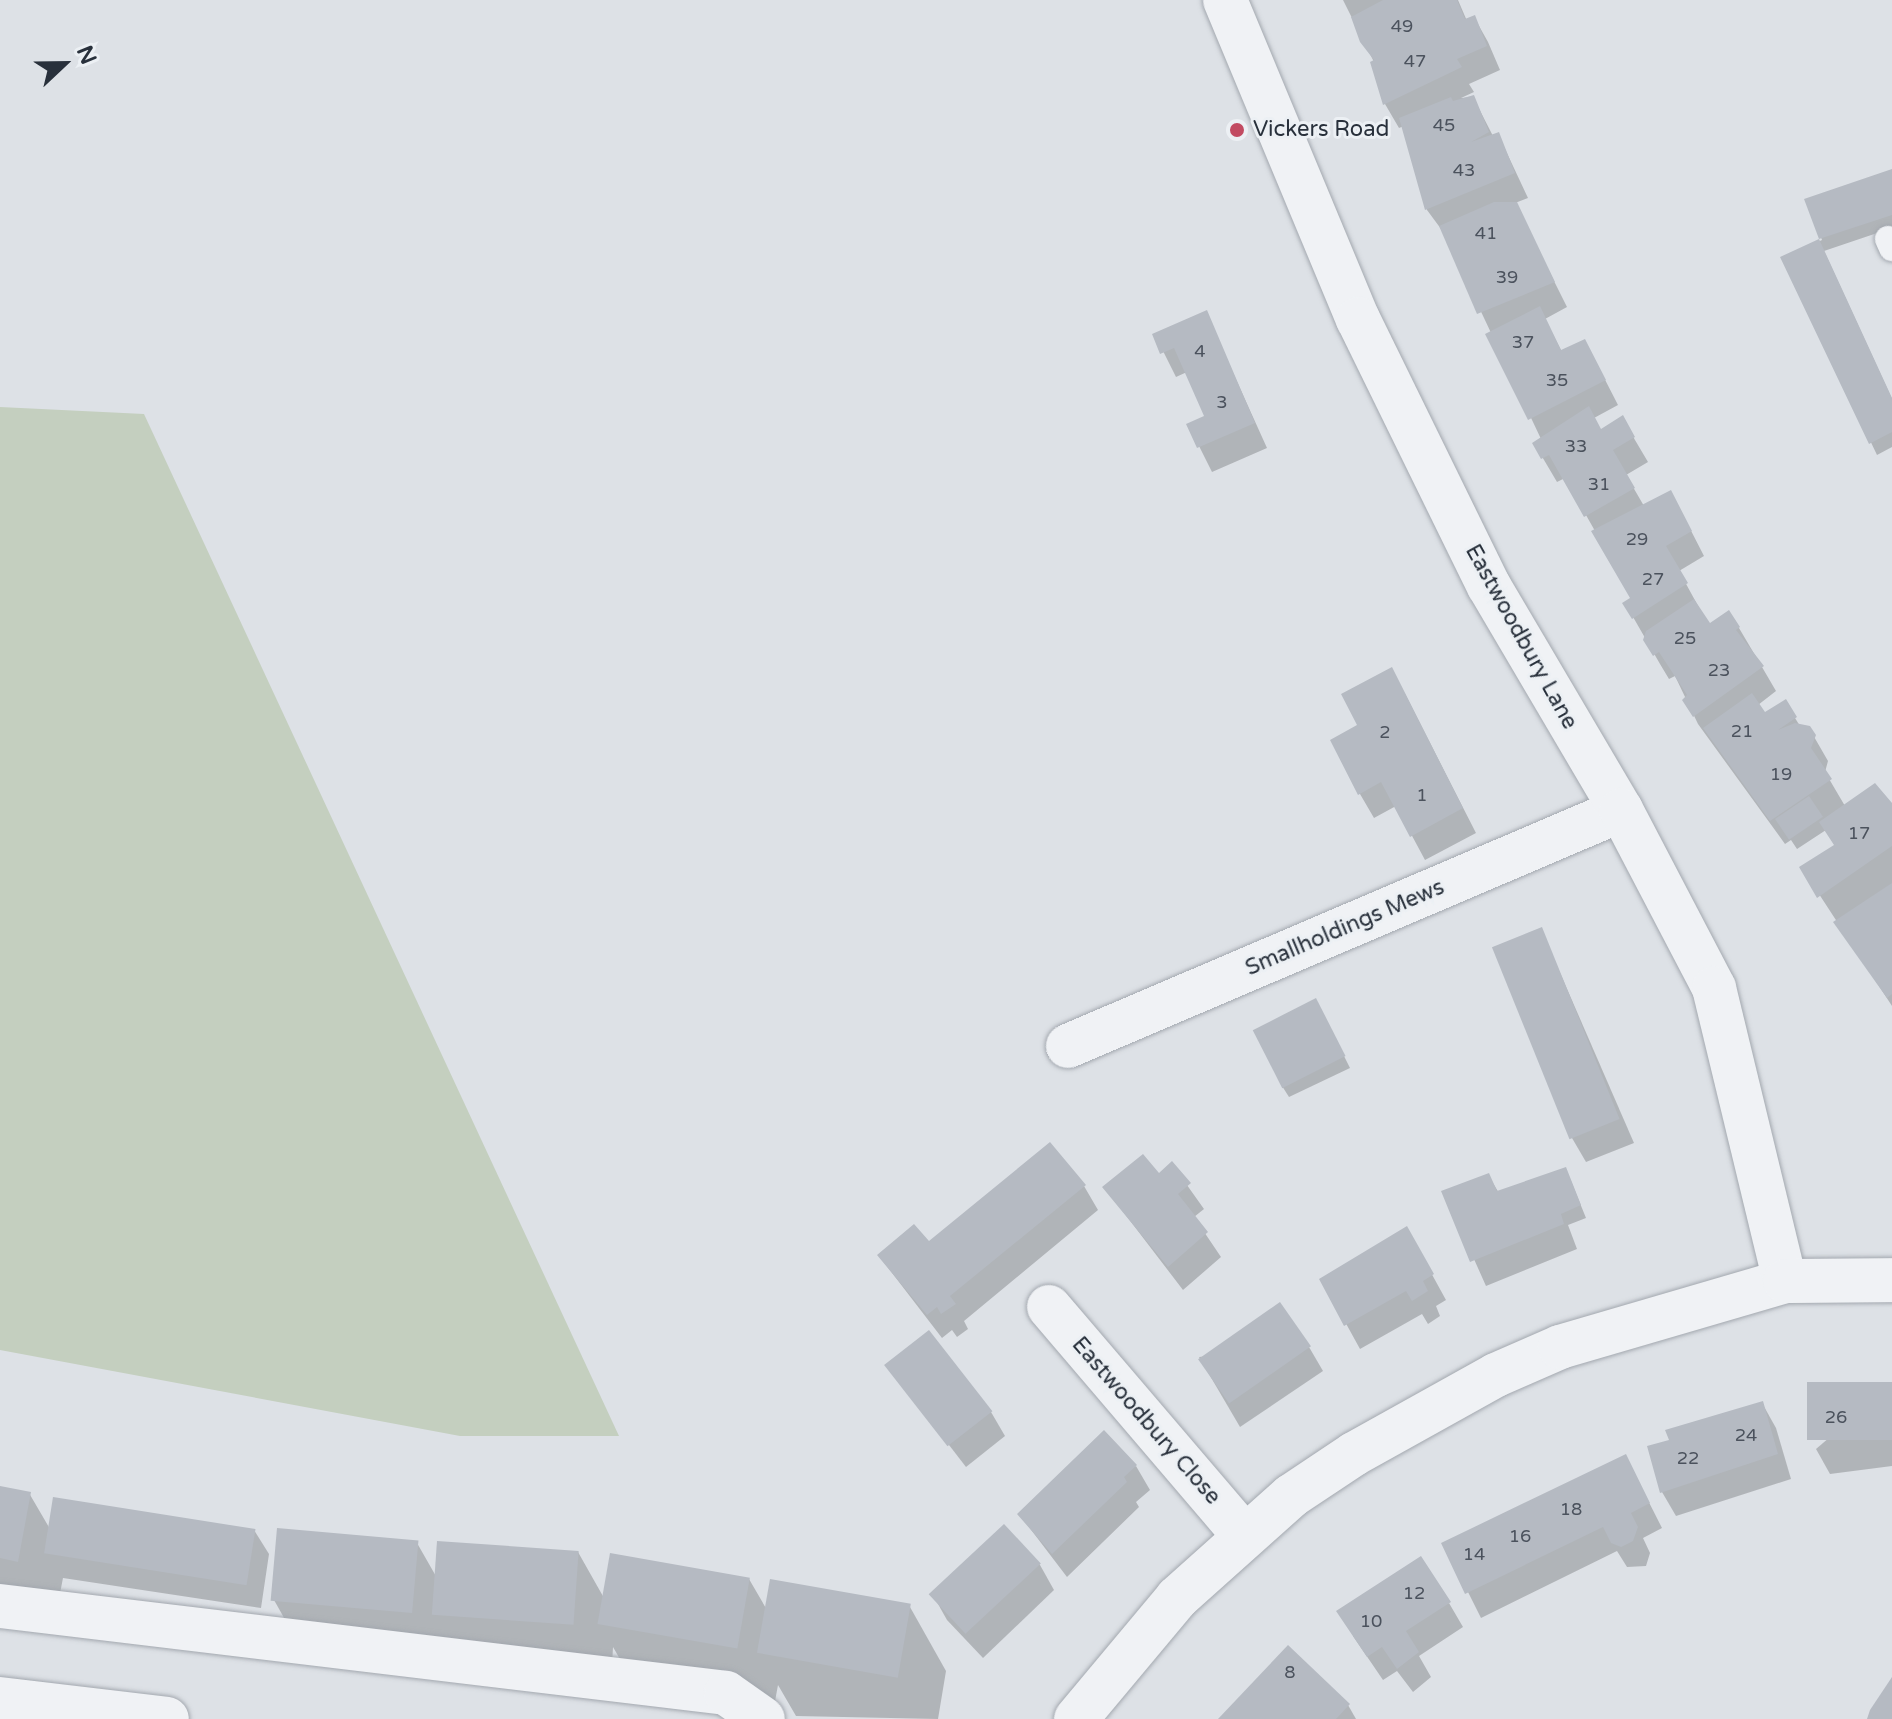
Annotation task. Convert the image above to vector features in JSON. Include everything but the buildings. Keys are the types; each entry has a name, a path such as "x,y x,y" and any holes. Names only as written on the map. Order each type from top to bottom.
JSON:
{"street":[{"name":"Eastwoodbury Lane","path":"1225,0 1358,319 1475,558 1621,810 1714,988 1785,1281"},
{"name":"Smallholdings Mews","path":"1068,1046 1621,810"},
{"path":"1076,1719 1177,1598 1244,1535 1354,1454 1496,1375 1560,1347 1785,1281 1892,1280"},
{"name":"Eastwoodbury Close","path":"1049,1307 1244,1535"},
{"path":"0,1606 726,1693 763,1719"},
{"path":"0,1699 167,1719"}],"green space":[{"path":"0,407 144,414 619,1436 460,1436 0,1350"}],"place":[{"name":"Vickers Road","path":"1237,130"}]}
